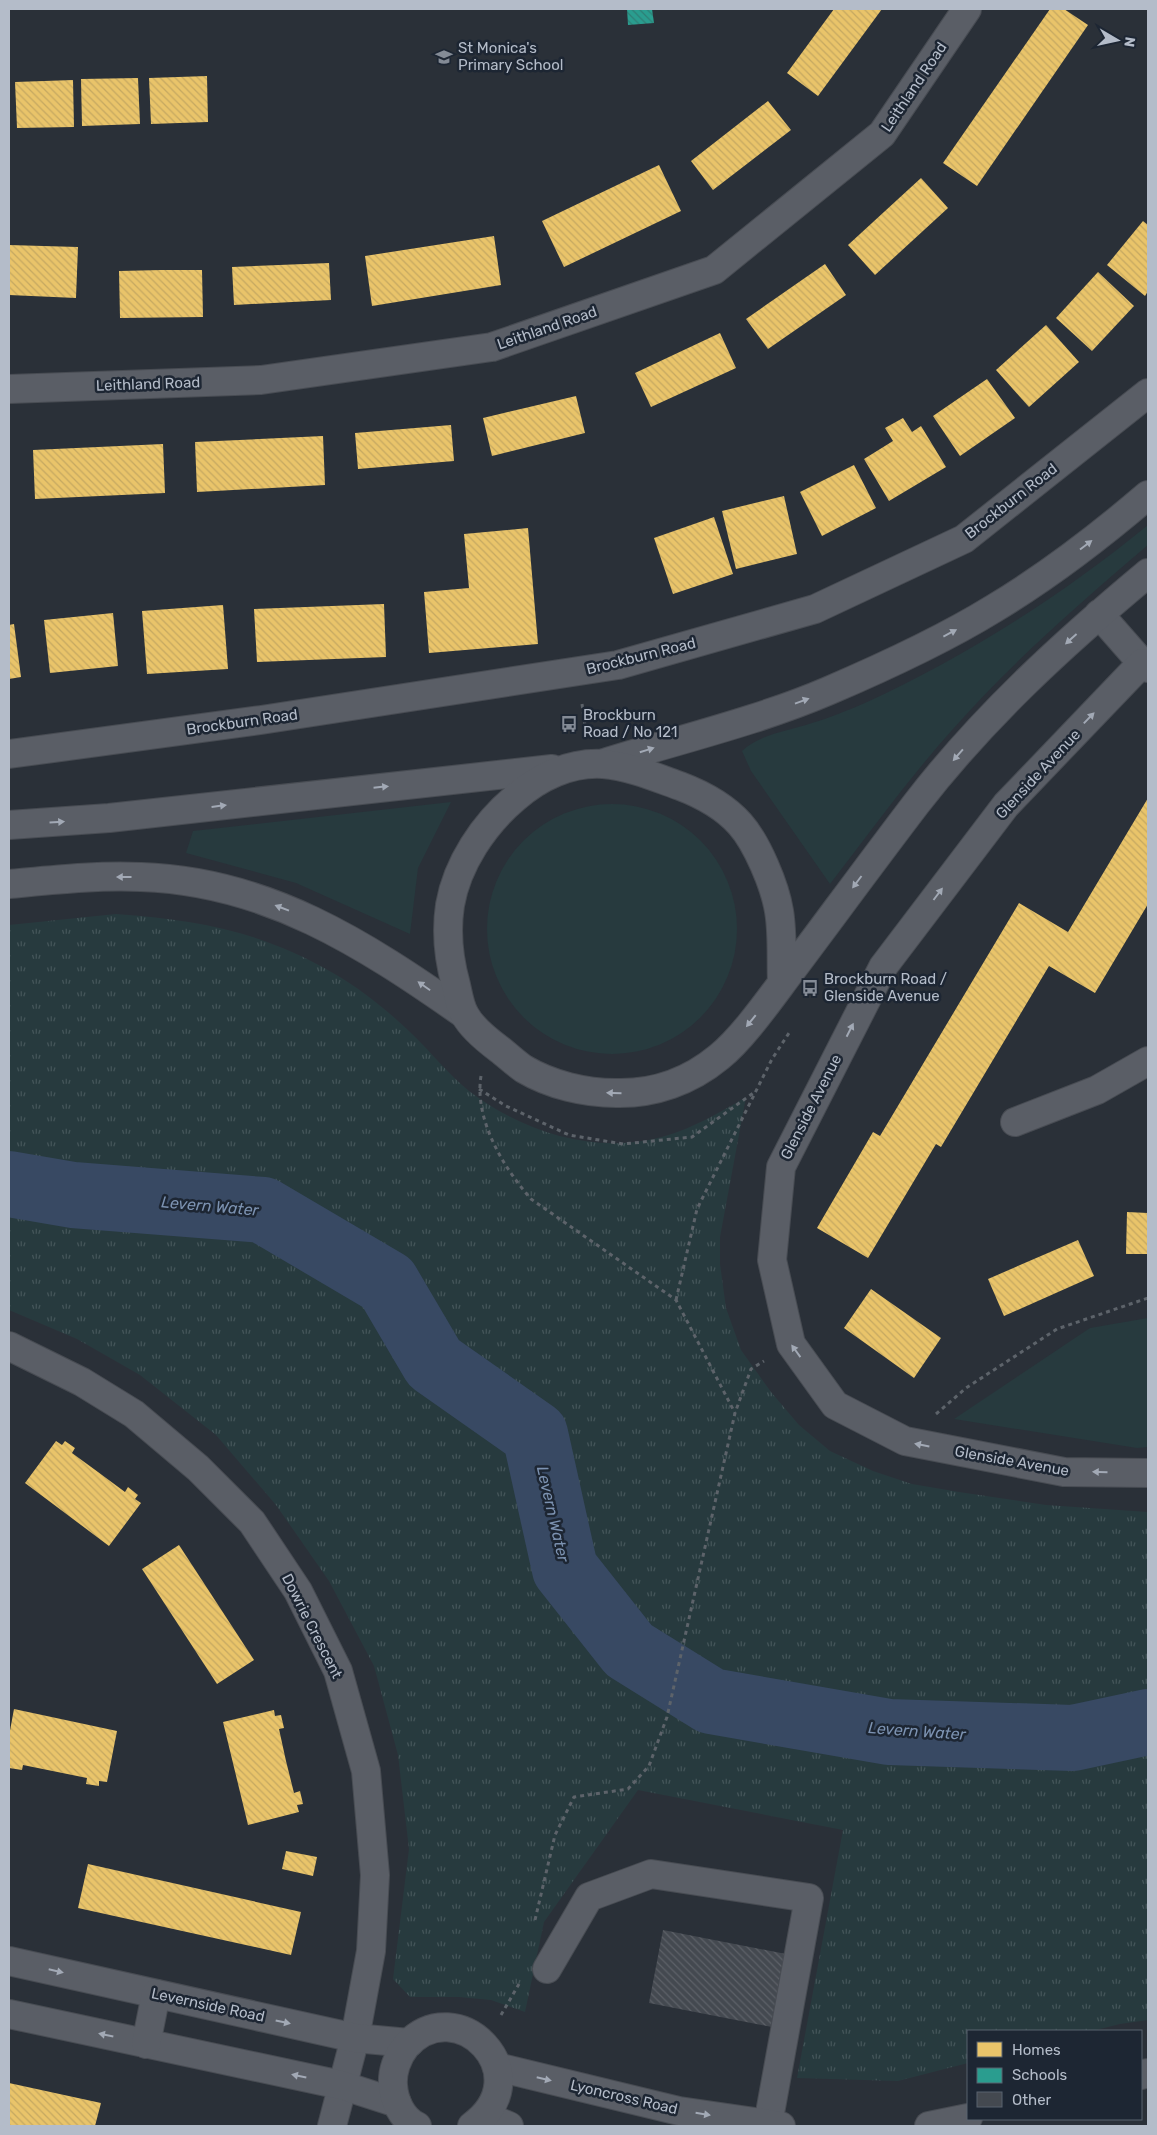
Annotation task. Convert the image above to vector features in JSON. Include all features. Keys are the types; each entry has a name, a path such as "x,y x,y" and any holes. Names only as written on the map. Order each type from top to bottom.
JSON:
{"street":[{"name":"Leithland Road","path":"9,389 261,380 492,347 714,270 882,134 967,9"},
{"name":"Brockburn Road","path":"9,754 261,720 618,665 815,609 964,539 1148,393"},
{"path":"464,1014 452,972 449,940 450,905 462,868 479,838 498,812 544,777 773,712 827,692 928,644 993,609 1052,571 1148,494"},
{"path":"9,884 90,877 142,876 182,880 217,887 280,906 319,922 357,943 404,972 464,1014 486,1039 525,1069 554,1083 590,1092 620,1094 648,1091 675,1084 698,1073 723,1054 782,983 919,800 1012,694 1099,614 1148,573"},
{"name":"Glenside Avenue","path":"1099,614 1145,666 1006,805 883,967 781,1167 772,1260 791,1344 835,1405 905,1442 1064,1472 1148,1473"},
{"path":"9,825 109,818 588,765 652,776 689,789 717,804 742,825 770,879 780,912 782,983"},
{"path":"1015,1122 1097,1090 1148,1061"},
{"name":"Dowrie Crescent","path":"9,1346 82,1382 134,1414 198,1468 252,1522 298,1591 338,1671 366,1771 375,1875 371,1951 355,2038 341,2085 332,2126"},
{"path":"547,1969 589,1897 651,1874 809,1898 775,2125"},
{"name":"Levernside Road","path":"9,1961 355,2038 408,2043"},
{"path":"146,2044 156,1994"},
{"path":"9,2014 341,2085 407,2119"},
{"path":"407,2119 393,2085 394,2066 402,2050 416,2037 432,2029 451,2028 469,2033 483,2043 492,2054 497,2067 498,2086 489,2123"},
{"name":"Lyoncross Road","path":"497,2067 679,2111 775,2125"},
{"path":"929,2126 967,2118"}],"path":[{"path":"577,672 588,765"},
{"path":"676,1300 697,1209 772,1059 793,1026"},
{"path":"486,1039 478,1092 481,1112 500,1155 515,1181 531,1199 676,1300 735,1413"},
{"path":"905,1442 966,1388 1057,1329 1148,1298"},
{"path":"535,1922 555,1835 574,1797 628,1789 648,1766 667,1717 735,1413 751,1369 791,1344"},
{"path":"483,2043 521,1980"}],"green space":[{"path":"1148,525 1148,545 1047,634 976,704 890,805 830,884 751,771 742,751 749,745 766,737 825,719 865,703 903,685 976,645 1047,600"},
{"path":"451,802 418,868 410,934 296,883 186,853 193,831"},
{"path":"600,804 624,804 648,809 671,818 701,840 716,859 728,881 735,905 737,929 735,953 728,977 716,999 701,1018 682,1033 660,1045 624,1054 600,1054 576,1049 553,1040 532,1026 515,1009 501,988 492,965 487,941 487,917 492,893 501,870 515,849 532,832 553,818 576,809"},
{"path":"116,914 201,924 254,937 306,959 343,979 383,1008 410,1032 469,1091 513,1119 562,1137 588,1142 640,1142 686,1129 746,1097 720,1237 720,1264 726,1308 741,1350 771,1392 799,1425 830,1451 873,1471 912,1484 1046,1505 1148,1512 1148,2020 1096,2030 967,2030 967,2063 898,2081 797,2078 843,1830 638,1790 544,1922 525,2012 491,2000 459,1997 410,1997 393,1979 409,1849 398,1755 374,1666 329,1581 276,1505 216,1435 140,1375 77,1339 9,1310 9,925"},
{"path":"1148,1318 1148,1447 1137,1448 954,1419 1090,1328"}],"building: Homes":[{"path":"834,9 882,9 818,96 787,73"},
{"path":"1050,9 1064,9 1088,25 977,186 943,163"},
{"path":"207,76 208,122 151,124 149,78"},
{"path":"138,78 140,124 82,126 81,79"},
{"path":"73,80 74,127 17,128 15,82"},
{"path":"768,101 791,130 713,190 691,161"},
{"path":"659,165 681,211 564,267 542,221"},
{"path":"921,178 948,208 875,275 848,245"},
{"path":"1143,221 1148,225 1148,291 1145,296 1107,265"},
{"path":"494,236 501,285 372,306 365,256"},
{"path":"9,245 78,247 76,298 9,295"},
{"path":"329,263 331,300 234,305 232,267"},
{"path":"825,264 846,295 768,349 746,319"},
{"path":"202,270 203,317 120,318 119,271"},
{"path":"1098,272 1134,306 1092,351 1056,318"},
{"path":"1046,325 1079,362 1029,407 996,370"},
{"path":"720,333 736,368 651,407 635,373"},
{"path":"987,379 1015,418 960,456 933,416"},
{"path":"576,396 585,433 492,456 483,418"},
{"path":"903,418 912,432 921,426 946,467 889,501 864,459 893,441 885,428"},
{"path":"451,425 454,461 358,469 355,433"},
{"path":"323,436 325,485 197,492 195,442"},
{"path":"163,444 165,493 35,499 33,450"},
{"path":"854,465 876,508 822,536 800,492"},
{"path":"784,496 797,554 736,569 722,511"},
{"path":"714,517 733,574 673,594 654,538"},
{"path":"528,528 538,644 429,653 424,592 469,588 464,534"},
{"path":"384,604 386,657 257,662 254,609"},
{"path":"223,605 228,669 147,674 142,611"},
{"path":"113,613 118,666 50,673 44,620"},
{"path":"14,624 21,677 9,679 9,625"},
{"path":"1148,798 1148,904 1095,993 1049,966 941,1147 936,1144 868,1258 817,1228 873,1132 880,1136 1019,903 1068,932"},
{"path":"1127,1212 1148,1213 1148,1254 1126,1254"},
{"path":"1078,1240 1094,1276 1004,1316 988,1279"},
{"path":"871,1289 941,1338 914,1378 844,1328"},
{"path":"56,1441 62,1445 65,1441 75,1448 72,1453 125,1492 128,1487 138,1495 135,1499 141,1503 109,1546 25,1483"},
{"path":"179,1545 254,1660 217,1684 142,1569"},
{"path":"14,1709 117,1731 107,1782 99,1781 99,1786 86,1784 87,1778 23,1765 22,1770 9,1768 9,1736"},
{"path":"274,1710 275,1716 281,1715 284,1728 279,1729 294,1793 300,1791 303,1804 297,1805 299,1812 248,1825 223,1722"},
{"path":"286,1851 317,1857 313,1876 282,1869"},
{"path":"88,1864 301,1912 291,1955 78,1908"},
{"path":"9,2083 101,2103 95,2126 9,2126"}],"building: Schools":[{"path":"627,9 652,9 654,23 628,25"}],"building: Other":[{"path":"663,1930 791,1955 777,2028 649,2003"}],"waterway":[{"name":"Levern Water","path":"9,1184 73,1195 263,1210 387,1283 434,1363 535,1434 565,1569 629,1650 711,1701 889,1732 1073,1738 1148,1722"}],"place":[{"name":"St Monica's Primary School","path":"444,57"},
{"name":"Brockburn Road / No 121","path":"569,724"},
{"name":"Brockburn Road / Glenside Avenue","path":"810,988"}]}
